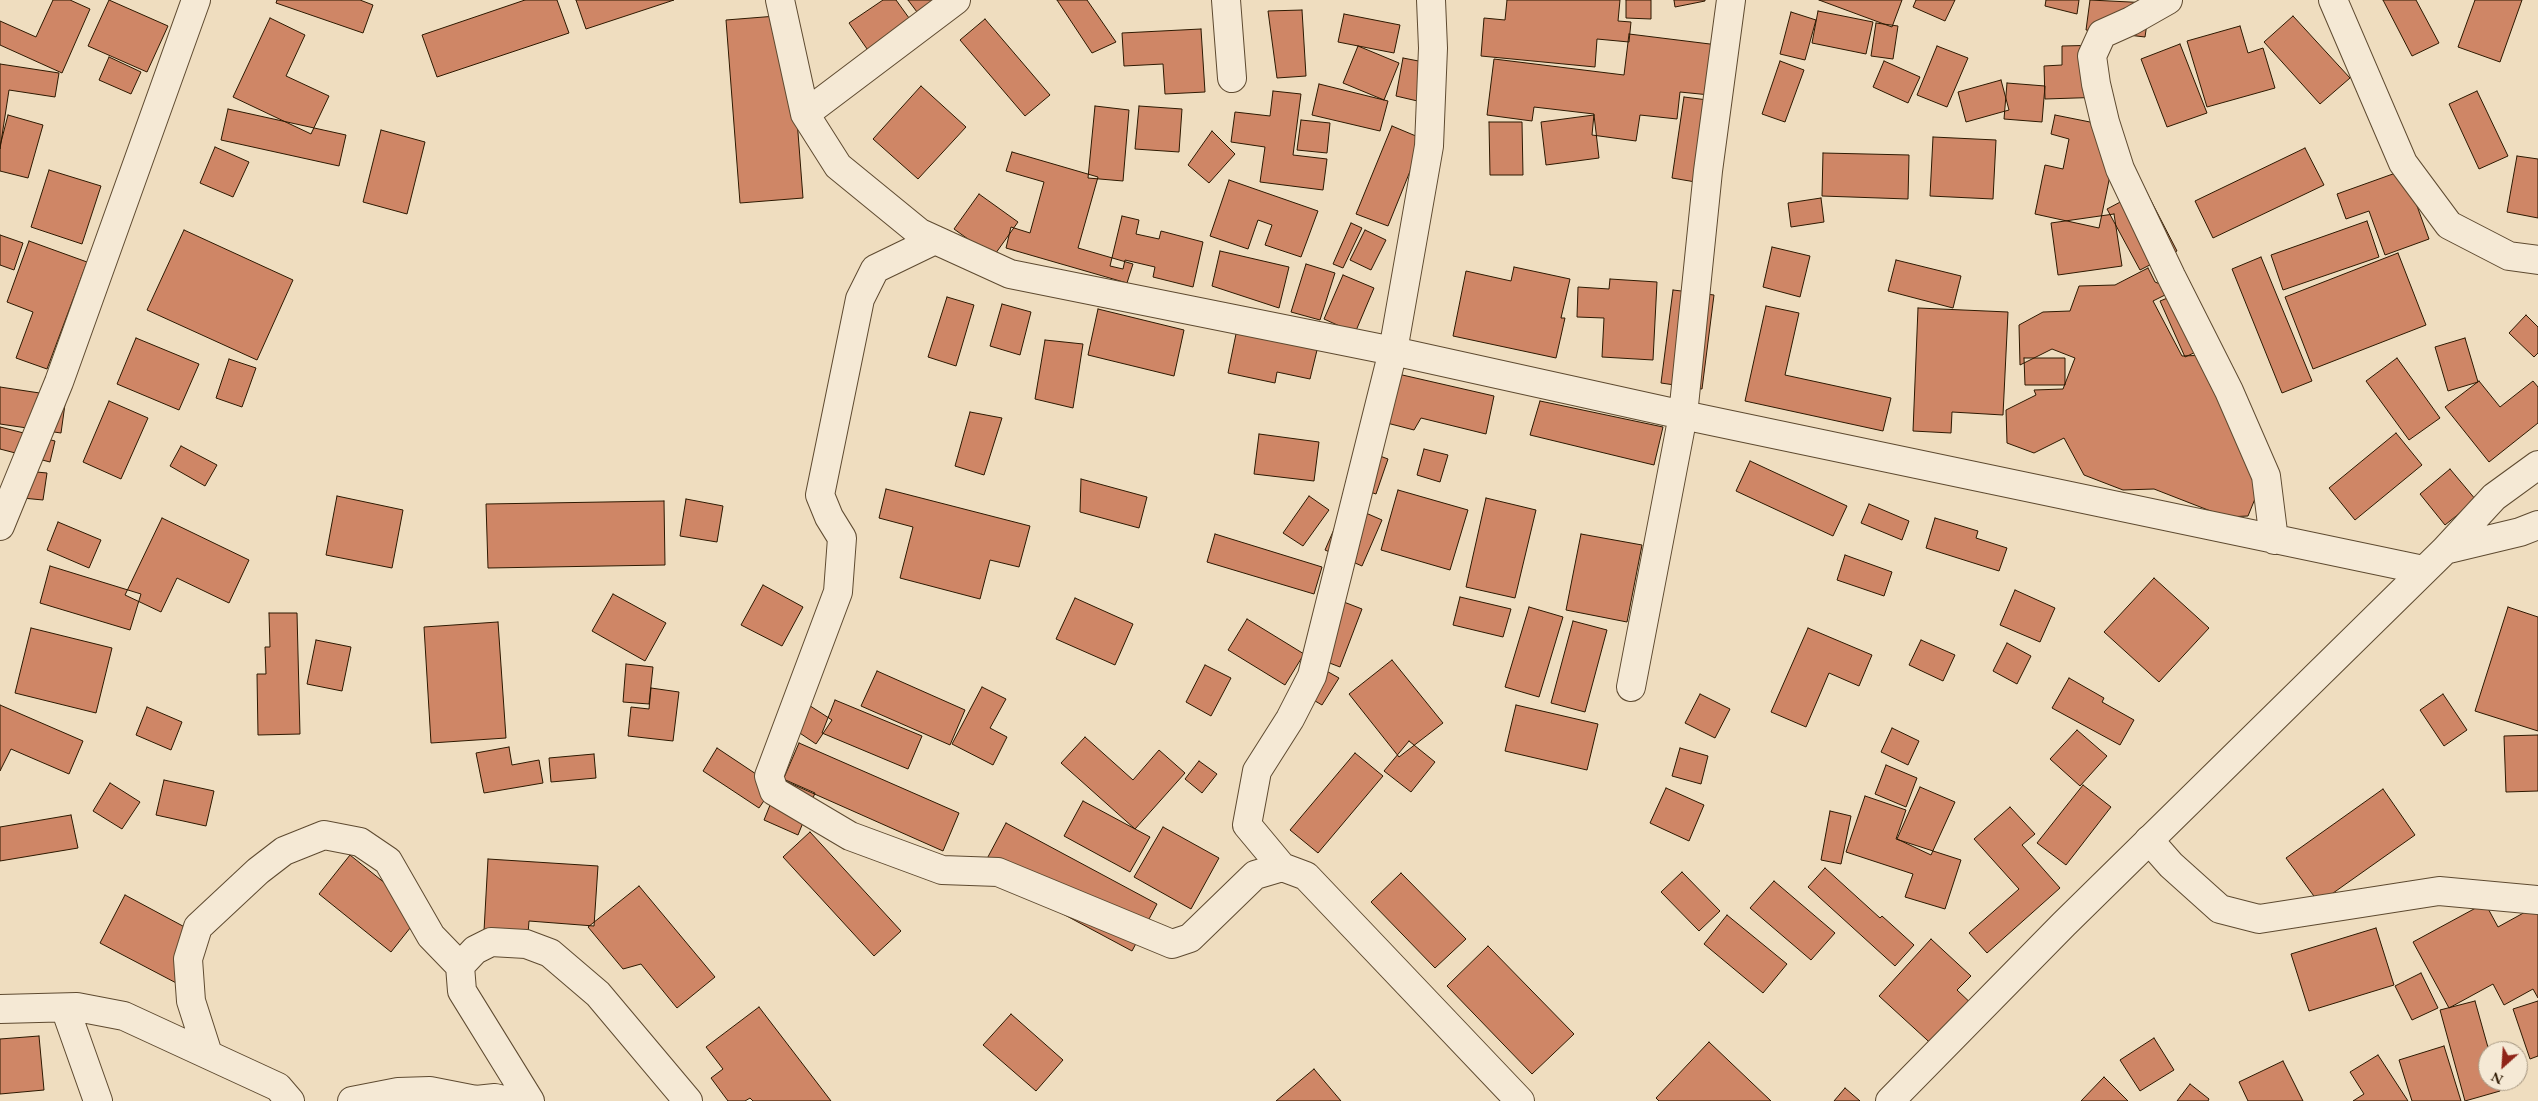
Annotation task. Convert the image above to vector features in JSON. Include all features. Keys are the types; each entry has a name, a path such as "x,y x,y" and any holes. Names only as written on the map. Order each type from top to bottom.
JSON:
{"street":[{"path":"0,526 59,382 196,0"},
{"path":"780,0 805,114 838,166 920,233 1010,274 1393,351 1683,415 2423,570"},
{"path":"805,114 956,0"},
{"path":"1226,0 1232,78"},
{"path":"1431,0 1433,48 1429,146 1393,351 1312,676 1290,719 1257,771 1247,825 1282,866 1306,876 1520,1101"},
{"path":"1631,687 1683,415 1708,171 1731,0"},
{"path":"2168,0 2131,21 2102,34 2092,56 2096,84 2105,122 2120,169 2229,391 2266,476 2274,540"},
{"path":"2333,0 2404,164 2449,225 2509,256 2538,260"},
{"path":"934,240 875,269 860,299 820,495 829,517 842,538 838,592 769,776 774,792 850,836 942,870 998,872 1172,944 1190,938 1255,875 1282,866"},
{"path":"1890,1101 2149,840 2445,550 2494,498 2538,465"},
{"path":"2445,550 2520,532 2538,525"},
{"path":"208,1054 191,1001 188,960 198,927 258,871 284,851 324,834 360,842 388,861 430,936 460,966 462,991 530,1101"},
{"path":"2149,840 2171,865 2220,909 2259,919 2439,891 2538,900"},
{"path":"460,966 475,950 491,942 526,944 550,953 598,994 688,1101"},
{"path":"0,1009 76,1007 124,1016 278,1087 290,1101"},
{"path":"65,1008 98,1101"},
{"path":"352,1101 398,1092 430,1091 476,1100 495,1098 508,1101"}],"building":[{"path":"53,0 70,0 90,9 62,73 0,45 0,21 36,37"},
{"path":"109,0 168,26 147,72 88,46"},
{"path":"277,0 360,0 373,5 363,33 276,3"},
{"path":"525,0 557,0 569,33 437,77 422,35"},
{"path":"576,0 674,0 586,29"},
{"path":"883,0 896,0 917,29 874,59 849,23"},
{"path":"908,0 934,0 917,12"},
{"path":"1057,0 1087,0 1116,42 1092,53"},
{"path":"1507,0 1620,0 1618,21 1631,22 1629,42 1597,39 1595,67 1481,56 1484,18 1505,20"},
{"path":"1626,0 1651,0 1651,19 1626,18"},
{"path":"1674,0 1705,0 1705,1 1675,7"},
{"path":"1819,0 1902,0 1892,27"},
{"path":"1916,0 1955,0 1945,21 1913,7"},
{"path":"2046,0 2079,0 2077,14 2045,6"},
{"path":"2090,0 2150,3 2145,37 2086,30"},
{"path":"2383,0 2416,0 2439,43 2412,56"},
{"path":"2475,0 2522,0 2500,62 2458,47"},
{"path":"1302,10 1306,76 1277,78 1268,11"},
{"path":"1818,11 1873,22 1866,54 1812,43"},
{"path":"1791,12 1816,20 1805,60 1780,54"},
{"path":"1344,14 1400,25 1394,53 1338,42"},
{"path":"789,15 803,198 740,203 726,20"},
{"path":"2293,16 2350,78 2320,104 2264,42"},
{"path":"270,18 305,35 286,76 329,96 311,134 233,97"},
{"path":"985,19 1050,95 1025,116 960,40"},
{"path":"1876,23 1898,26 1893,59 1871,56"},
{"path":"2240,26 2248,53 2263,48 2275,88 2207,107 2187,41"},
{"path":"1201,29 1205,92 1165,94 1163,64 1124,66 1122,33"},
{"path":"1629,34 1726,46 1720,96 1680,92 1677,119 1640,115 1636,141 1592,135 1594,114 1534,107 1532,121 1487,115 1494,59 1624,75"},
{"path":"2180,44 2207,113 2167,127 2141,59"},
{"path":"2105,45 2106,97 2045,99 2044,66 2062,65 2062,46"},
{"path":"1358,46 1399,63 1384,100 1343,83"},
{"path":"1937,46 1968,58 1947,107 1917,95"},
{"path":"109,57 141,72 131,94 99,80"},
{"path":"1403,58 1434,64 1426,103 1396,96"},
{"path":"1780,61 1804,70 1785,122 1762,114"},
{"path":"1884,61 1920,77 1908,103 1873,87"},
{"path":"0,64 59,73 55,97 9,90 0,149"},
{"path":"2001,80 2009,110 1966,122 1958,92"},
{"path":"2007,83 2045,86 2042,122 2004,119"},
{"path":"1319,84 1388,101 1380,131 1312,115"},
{"path":"921,86 966,127 918,179 873,139"},
{"path":"1273,91 1301,94 1293,155 1327,159 1323,190 1260,182 1265,147 1231,142 1235,112 1270,116"},
{"path":"2477,91 2508,156 2479,169 2449,104"},
{"path":"1684,97 1731,103 1719,186 1672,178"},
{"path":"1095,106 1129,110 1123,181 1088,178"},
{"path":"1139,106 1182,109 1179,152 1135,149"},
{"path":"228,109 346,135 339,166 221,140"},
{"path":"8,115 43,125 28,178 0,171 0,146"},
{"path":"1594,115 1599,158 1546,165 1541,122"},
{"path":"2055,115 2120,128 2099,228 2035,214 2045,165 2063,169 2069,139 2051,134"},
{"path":"1301,120 1330,123 1327,153 1297,150"},
{"path":"1489,122 1522,122 1523,175 1490,175"},
{"path":"1392,126 1423,139 1388,226 1356,214"},
{"path":"381,130 425,142 407,214 363,202"},
{"path":"1212,131 1235,154 1209,183 1188,165"},
{"path":"1933,137 1996,140 1993,199 1930,196"},
{"path":"215,147 249,162 233,197 200,183"},
{"path":"2305,148 2324,185 2213,238 2195,201"},
{"path":"1012,152 1098,177 1078,248 1133,264 1127,283 1006,248 1011,227 1030,233 1044,182 1006,171"},
{"path":"1823,153 1909,155 1908,199 1822,196"},
{"path":"2517,156 2538,159 2538,218 2507,212"},
{"path":"49,170 101,186 82,244 31,227"},
{"path":"2404,170 2429,239 2385,255 2369,211 2346,219 2337,194"},
{"path":"1229,180 1318,211 1301,257 1265,245 1272,225 1258,220 1248,249 1210,236"},
{"path":"2145,189 2177,251 2140,270 2107,209"},
{"path":"979,194 1018,222 993,257 954,229"},
{"path":"1821,198 1824,222 1791,227 1788,203"},
{"path":"2114,214 2122,266 2058,275 2051,223"},
{"path":"1122,216 1139,220 1136,234 1159,239 1161,231 1203,242 1193,287 1153,277 1155,267 1125,260 1123,269 1110,266"},
{"path":"2367,221 2379,257 2283,290 2271,255"},
{"path":"1351,223 1362,228 1343,268 1333,264"},
{"path":"184,230 293,280 257,360 147,310"},
{"path":"1365,230 1386,240 1371,270 1350,260"},
{"path":"0,235 23,243 14,270 0,265"},
{"path":"29,241 87,262 47,369 16,358 33,312 7,302"},
{"path":"1772,247 1810,256 1800,297 1763,287"},
{"path":"1220,251 1289,267 1279,308 1212,286"},
{"path":"2398,253 2426,325 2313,369 2285,297"},
{"path":"2261,257 2312,381 2282,393 2232,269"},
{"path":"1896,260 1961,276 1953,308 1888,291"},
{"path":"1306,264 1335,273 1320,320 1291,312"},
{"path":"1514,267 1570,279 1561,318 1565,318 1556,358 1453,336 1466,271 1511,281"},
{"path":"2148,268 2155,282 2175,290 2153,301 2182,356 2209,355 2261,484 2248,516 2226,517 2154,489 2123,490 2084,475 2064,438 2034,453 2007,443 2006,410 2036,395 2034,390 2063,389 2075,358 2052,349 2020,365 2019,325 2043,312 2070,311 2079,286 2115,285"},
{"path":"1343,275 1374,288 1355,333 1324,319"},
{"path":"1610,279 1657,282 1653,360 1602,357 1604,318 1577,317 1578,287 1609,289"},
{"path":"1673,290 1714,295 1702,389 1661,383"},
{"path":"2185,291 2209,346 2185,357 2160,301"},
{"path":"947,297 974,305 956,366 928,357"},
{"path":"1002,304 1031,312 1020,355 990,346"},
{"path":"1766,306 1799,313 1785,375 1891,398 1883,431 1745,401"},
{"path":"1918,308 2008,312 2003,415 1952,412 1951,433 1913,431"},
{"path":"1098,309 1184,330 1174,376 1088,355"},
{"path":"2526,315 2538,327 2538,353 2534,357 2509,333"},
{"path":"1237,329 1318,346 1310,379 1277,372 1275,383 1228,373"},
{"path":"136,338 199,364 179,410 117,384"},
{"path":"2465,338 2478,382 2448,391 2435,347"},
{"path":"1045,340 1083,344 1073,408 1035,399"},
{"path":"2024,358 2065,358 2065,385 2025,385"},
{"path":"2397,358 2440,418 2409,440 2366,381"},
{"path":"229,359 256,368 242,407 216,398"},
{"path":"1398,374 1494,396 1486,434 1421,418 1414,430 1387,423"},
{"path":"2479,381 2500,407 2533,381 2538,387 2538,423 2489,462 2445,407"},
{"path":"0,387 66,397 61,433 0,424"},
{"path":"109,401 148,418 121,479 83,462"},
{"path":"1540,401 1663,427 1654,465 1530,435"},
{"path":"970,412 1002,418 984,475 955,466"},
{"path":"0,427 55,441 50,462 0,449"},
{"path":"2396,433 2422,465 2355,520 2329,488"},
{"path":"1259,434 1319,442 1314,481 1254,474"},
{"path":"181,446 217,465 205,486 170,466"},
{"path":"1424,449 1448,455 1440,482 1417,475"},
{"path":"1364,450 1388,459 1376,494 1352,486"},
{"path":"1750,461 1847,506 1833,536 1736,491"},
{"path":"2450,469 2476,500 2445,525 2420,494"},
{"path":"15,470 47,473 43,500 12,497"},
{"path":"1081,479 1147,497 1139,528 1080,512"},
{"path":"886,489 1030,526 1019,567 990,560 980,599 900,578 913,527 879,518"},
{"path":"1398,490 1468,510 1450,570 1381,550"},
{"path":"337,496 403,510 392,568 326,555"},
{"path":"1309,496 1329,510 1303,546 1283,533"},
{"path":"1486,498 1536,510 1515,598 1466,587"},
{"path":"686,499 723,506 717,542 680,536"},
{"path":"664,501 665,565 488,568 486,504"},
{"path":"1345,504 1382,520 1362,566 1325,550"},
{"path":"1869,504 1909,521 1902,540 1861,523"},
{"path":"162,518 249,560 229,603 177,578 161,612 125,595"},
{"path":"1935,518 1978,531 1976,538 2007,548 1999,571 1926,548"},
{"path":"58,522 101,540 89,568 47,550"},
{"path":"1215,534 1322,567 1314,594 1207,562"},
{"path":"1581,534 1642,545 1627,622 1566,610"},
{"path":"1845,555 1892,572 1884,596 1837,580"},
{"path":"50,566 141,594 130,630 40,603"},
{"path":"2154,578 2209,628 2159,682 2104,632"},
{"path":"763,585 803,607 782,646 741,625"},
{"path":"2015,590 2055,608 2040,642 2000,625"},
{"path":"613,594 666,623 645,661 592,631"},
{"path":"1460,597 1511,609 1503,637 1453,625"},
{"path":"1075,598 1133,624 1115,665 1056,639"},
{"path":"1336,599 1362,609 1340,667 1314,657"},
{"path":"1529,607 1563,617 1539,697 1505,687"},
{"path":"2508,607 2538,617 2538,731 2475,711"},
{"path":"269,613 297,613 300,734 258,735 257,674 266,674 265,647 270,647"},
{"path":"1247,619 1304,654 1285,685 1228,650"},
{"path":"1573,621 1607,630 1585,712 1551,703"},
{"path":"498,622 506,738 431,743 424,627"},
{"path":"31,628 112,648 96,713 15,693"},
{"path":"1808,628 1872,655 1859,686 1829,673 1806,727 1771,712"},
{"path":"316,640 351,647 342,691 307,684"},
{"path":"1921,640 1955,655 1943,681 1909,665"},
{"path":"2007,643 2031,656 2017,684 1993,671"},
{"path":"1392,660 1443,723 1399,757 1349,694"},
{"path":"626,664 653,667 649,704 623,702"},
{"path":"1314,664 1339,678 1322,705 1298,691"},
{"path":"1205,665 1231,678 1211,716 1186,702"},
{"path":"877,671 965,710 950,745 861,706"},
{"path":"2069,678 2104,698 2102,702 2134,720 2120,745 2052,708"},
{"path":"982,687 1006,699 990,728 1007,737 993,765 952,744"},
{"path":"651,688 679,692 673,741 628,736 631,707 649,709"},
{"path":"1700,694 1730,709 1715,738 1685,723"},
{"path":"2443,694 2467,730 2444,746 2420,710"},
{"path":"801,700 832,720 816,744 785,723"},
{"path":"835,700 922,736 908,769 822,733"},
{"path":"0,705 83,741 69,774 11,749 0,771"},
{"path":"1516,705 1598,724 1587,770 1505,751"},
{"path":"147,707 182,722 171,750 136,735"},
{"path":"1892,728 1919,741 1908,765 1881,752"},
{"path":"2077,730 2107,756 2080,786 2050,759"},
{"path":"2538,735 2538,791 2506,792 2504,736"},
{"path":"1085,737 1133,780 1159,750 1185,773 1135,829 1061,763"},
{"path":"1409,741 1435,762 1411,792 1384,771"},
{"path":"799,743 959,813 943,851 783,780"},
{"path":"509,747 512,765 539,760 543,783 484,793 476,753"},
{"path":"717,748 774,786 759,808 703,771"},
{"path":"1680,748 1708,756 1701,784 1672,776"},
{"path":"1355,753 1383,776 1318,853 1290,830"},
{"path":"594,754 596,778 551,782 549,758"},
{"path":"1199,761 1217,774 1202,793 1185,779"},
{"path":"1886,765 1917,778 1906,807 1875,794"},
{"path":"781,778 815,793 798,835 764,820"},
{"path":"164,780 214,791 206,826 156,815"},
{"path":"110,783 140,802 122,829 93,811"},
{"path":"2083,785 2111,807 2066,865 2037,843"},
{"path":"1920,787 1955,802 1931,855 1897,839"},
{"path":"1666,788 1704,805 1689,841 1650,823"},
{"path":"2383,789 2415,835 2319,903 2286,858"},
{"path":"1865,796 1906,810 1896,839 1961,860 1945,909 1905,897 1913,874 1846,852"},
{"path":"1083,801 1150,837 1130,872 1064,836"},
{"path":"2010,807 2035,834 2022,845 2060,888 1987,953 1969,933 2019,889 1974,839"},
{"path":"1830,811 1851,816 1841,864 1821,860"},
{"path":"71,815 78,848 0,861 0,827"},
{"path":"1006,823 1157,904 1132,951 981,870"},
{"path":"1163,827 1219,858 1191,909 1134,877"},
{"path":"810,832 901,931 874,956 783,857"},
{"path":"350,855 422,913 391,952 319,894"},
{"path":"488,859 598,866 594,926 529,921 528,934 484,931"},
{"path":"1825,868 1880,918 1882,916 1914,945 1895,966 1808,887"},
{"path":"1682,872 1720,911 1699,931 1661,892"},
{"path":"1401,873 1466,939 1435,968 1371,902"},
{"path":"1774,881 1835,933 1811,960 1750,908"},
{"path":"639,886 715,977 677,1008 641,964 623,969 588,927"},
{"path":"125,895 207,939 182,986 100,943"},
{"path":"2485,903 2498,927 2538,905 2538,998 2533,989 2504,1005 2493,984 2449,1008 2413,942"},
{"path":"1727,915 1787,964 1763,993 1704,944"},
{"path":"2376,928 2394,985 2309,1011 2291,954"},
{"path":"1931,939 1971,976 1957,990 1977,1009 1938,1050 1879,996"},
{"path":"1488,946 1574,1034 1532,1074 1447,986"},
{"path":"2421,973 2438,1008 2412,1020 2395,986"},
{"path":"2475,1001 2486,1041 2478,1041 2478,1091 2500,1091 2465,1101 2440,1010"},
{"path":"2538,1001 2538,1056 2530,1059 2528,1041 2524,1041 2513,1009"},
{"path":"759,1007 831,1101 753,1101 750,1098 745,1101 728,1101 711,1078 723,1069 706,1047"},
{"path":"1011,1014 1063,1060 1036,1091 983,1045"},
{"path":"39,1036 44,1090 0,1094 0,1039"},
{"path":"2154,1038 2174,1070 2140,1091 2120,1060"},
{"path":"1709,1042 1771,1101 1659,1101 1656,1098"},
{"path":"2444,1046 2461,1101 2412,1101 2399,1060"},
{"path":"2378,1055 2408,1101 2353,1101 2364,1094 2350,1072"},
{"path":"2283,1061 2303,1101 2248,1101 2239,1082"},
{"path":"1314,1069 1341,1101 1276,1101"},
{"path":"2104,1077 2128,1101 2081,1101"},
{"path":"2190,1084 2209,1099 2208,1101 2177,1101"},
{"path":"1845,1088 1860,1101 1834,1101"}]}
